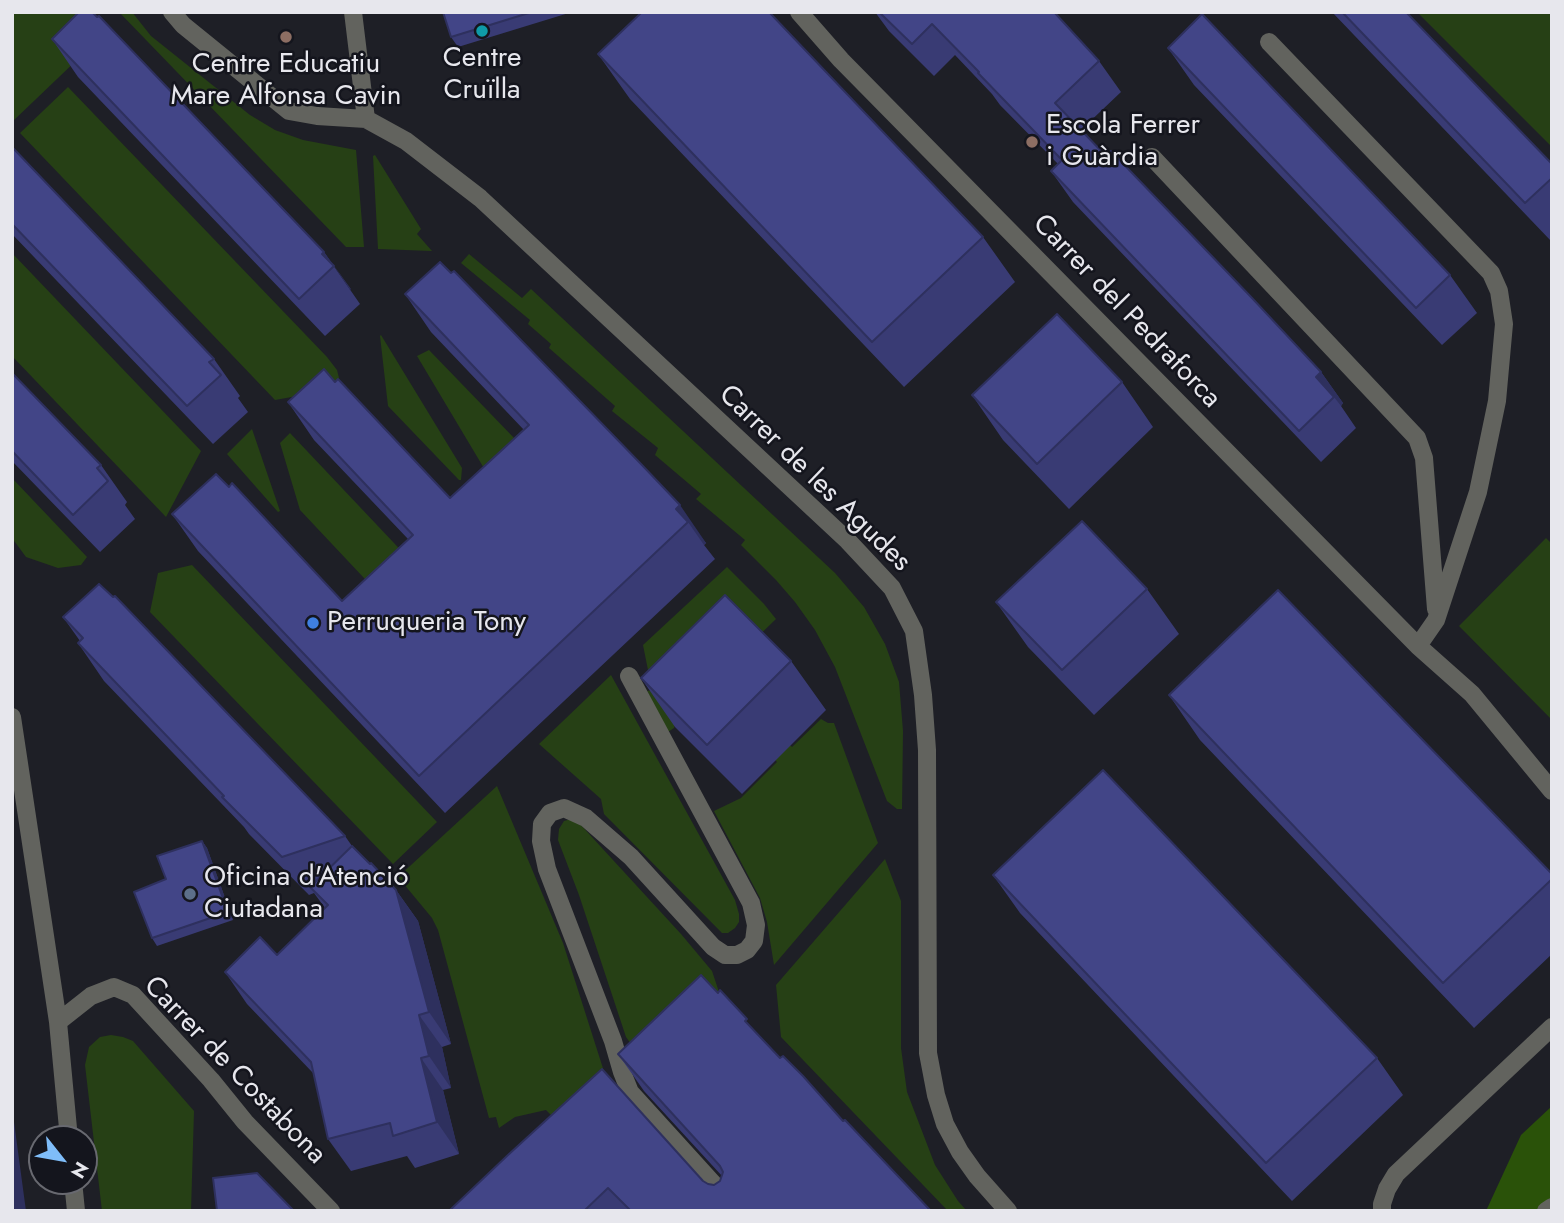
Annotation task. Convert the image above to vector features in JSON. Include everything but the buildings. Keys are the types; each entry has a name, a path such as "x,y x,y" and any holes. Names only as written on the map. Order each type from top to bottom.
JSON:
{"street":[{"path":"172,12 193,33 289,111 366,119 353,12"},
{"name":"Carrer del Pedraforca","path":"799,12 841,60 1418,646 1472,694 1552,791"},
{"path":"1269,42 1490,273 1499,291 1504,324 1497,401 1478,492 1436,620 1418,646"},
{"name":"Carrer de les Agudes","path":"366,119 406,141 480,198 848,541 892,588 914,631 928,750 928,1053 945,1124 977,1176 1008,1211"},
{"path":"1152,157 1416,438 1424,458 1436,620"},
{"path":"629,676 751,903 756,925 754,941 747,950 737,956 725,955 713,947 631,857 586,818 564,808 551,813 542,824 541,841 547,869 630,1092 738,1211"},
{"path":"12,717 58,1022 68,1125"},
{"name":"Carrer de Costabona","path":"58,1022 91,996 114,987 133,995 211,1080 245,1122 331,1211"},
{"path":"1382,1211 1387,1189 1396,1174 1552,1027"},
{"path":"1546,1211 1552,1207"}],"green space":[{"path":"12,12 82,12 103,35 12,122"},
{"path":"119,12 132,12 151,36 250,115 275,130 303,140 356,150 364,247 346,247"},
{"path":"1417,12 1552,12 1552,147"},
{"path":"68,87 327,357 337,370 339,378 336,389 275,400 20,133"},
{"path":"375,155 421,229 417,234 432,251 378,249"},
{"path":"12,253 201,451 166,517 12,356"},
{"path":"469,254 522,298 531,289 835,573 864,607 885,644 899,682 903,731 902,809 897,809 887,801 835,667 815,630 795,602 741,545 745,540 696,499 701,494 655,455 658,448 612,411 615,406 549,348 551,344 528,324 530,320 461,263"},
{"path":"381,335 462,468 461,480 388,406"},
{"path":"429,350 544,469 494,485 417,356"},
{"path":"252,429 280,511 278,512 227,454"},
{"path":"290,433 428,579 395,611 300,510 280,443"},
{"path":"12,478 87,557 81,565 58,568 26,557 12,538"},
{"path":"1546,538 1552,544 1552,720 1459,626"},
{"path":"192,565 437,822 393,864 150,612 158,573"},
{"path":"727,567 776,619 678,714 674,728 668,732 647,691 652,690 643,645"},
{"path":"611,675 735,900 739,922 728,933 722,933 604,814 601,799 539,744"},
{"path":"821,719 834,723 878,843 774,965 760,898 714,811 741,798 777,762 770,754 785,740 792,747"},
{"path":"497,786 563,943 608,1084 578,1142 546,1110 515,1117 499,1128 496,1117 489,1118 438,930 432,918 398,877"},
{"path":"571,819 579,823 712,971 722,1001 631,1044 626,1037 558,840 559,829 564,821"},
{"path":"885,859 901,901 901,1048 907,1092 935,1165 967,1211 948,1211 781,1037 776,985"},
{"path":"111,1035 133,1041 194,1111 191,1211 102,1211 98,1177 98,1125 92,1125 85,1065 89,1047 100,1037"},
{"path":"1552,1106 1552,1211 1486,1211 1521,1135"}],"place":[{"name":"Centre Cruïlla","path":"482,31"},
{"name":"Centre Educatiu Mare Alfonsa Cavin","path":"286,37"},
{"name":"Escola Ferrer i Guàrdia","path":"1032,142"},
{"name":"Perruqueria Tony","path":"313,623"},
{"name":"Oficina d'Atenció Ciutadana","path":"190,894"}]}
